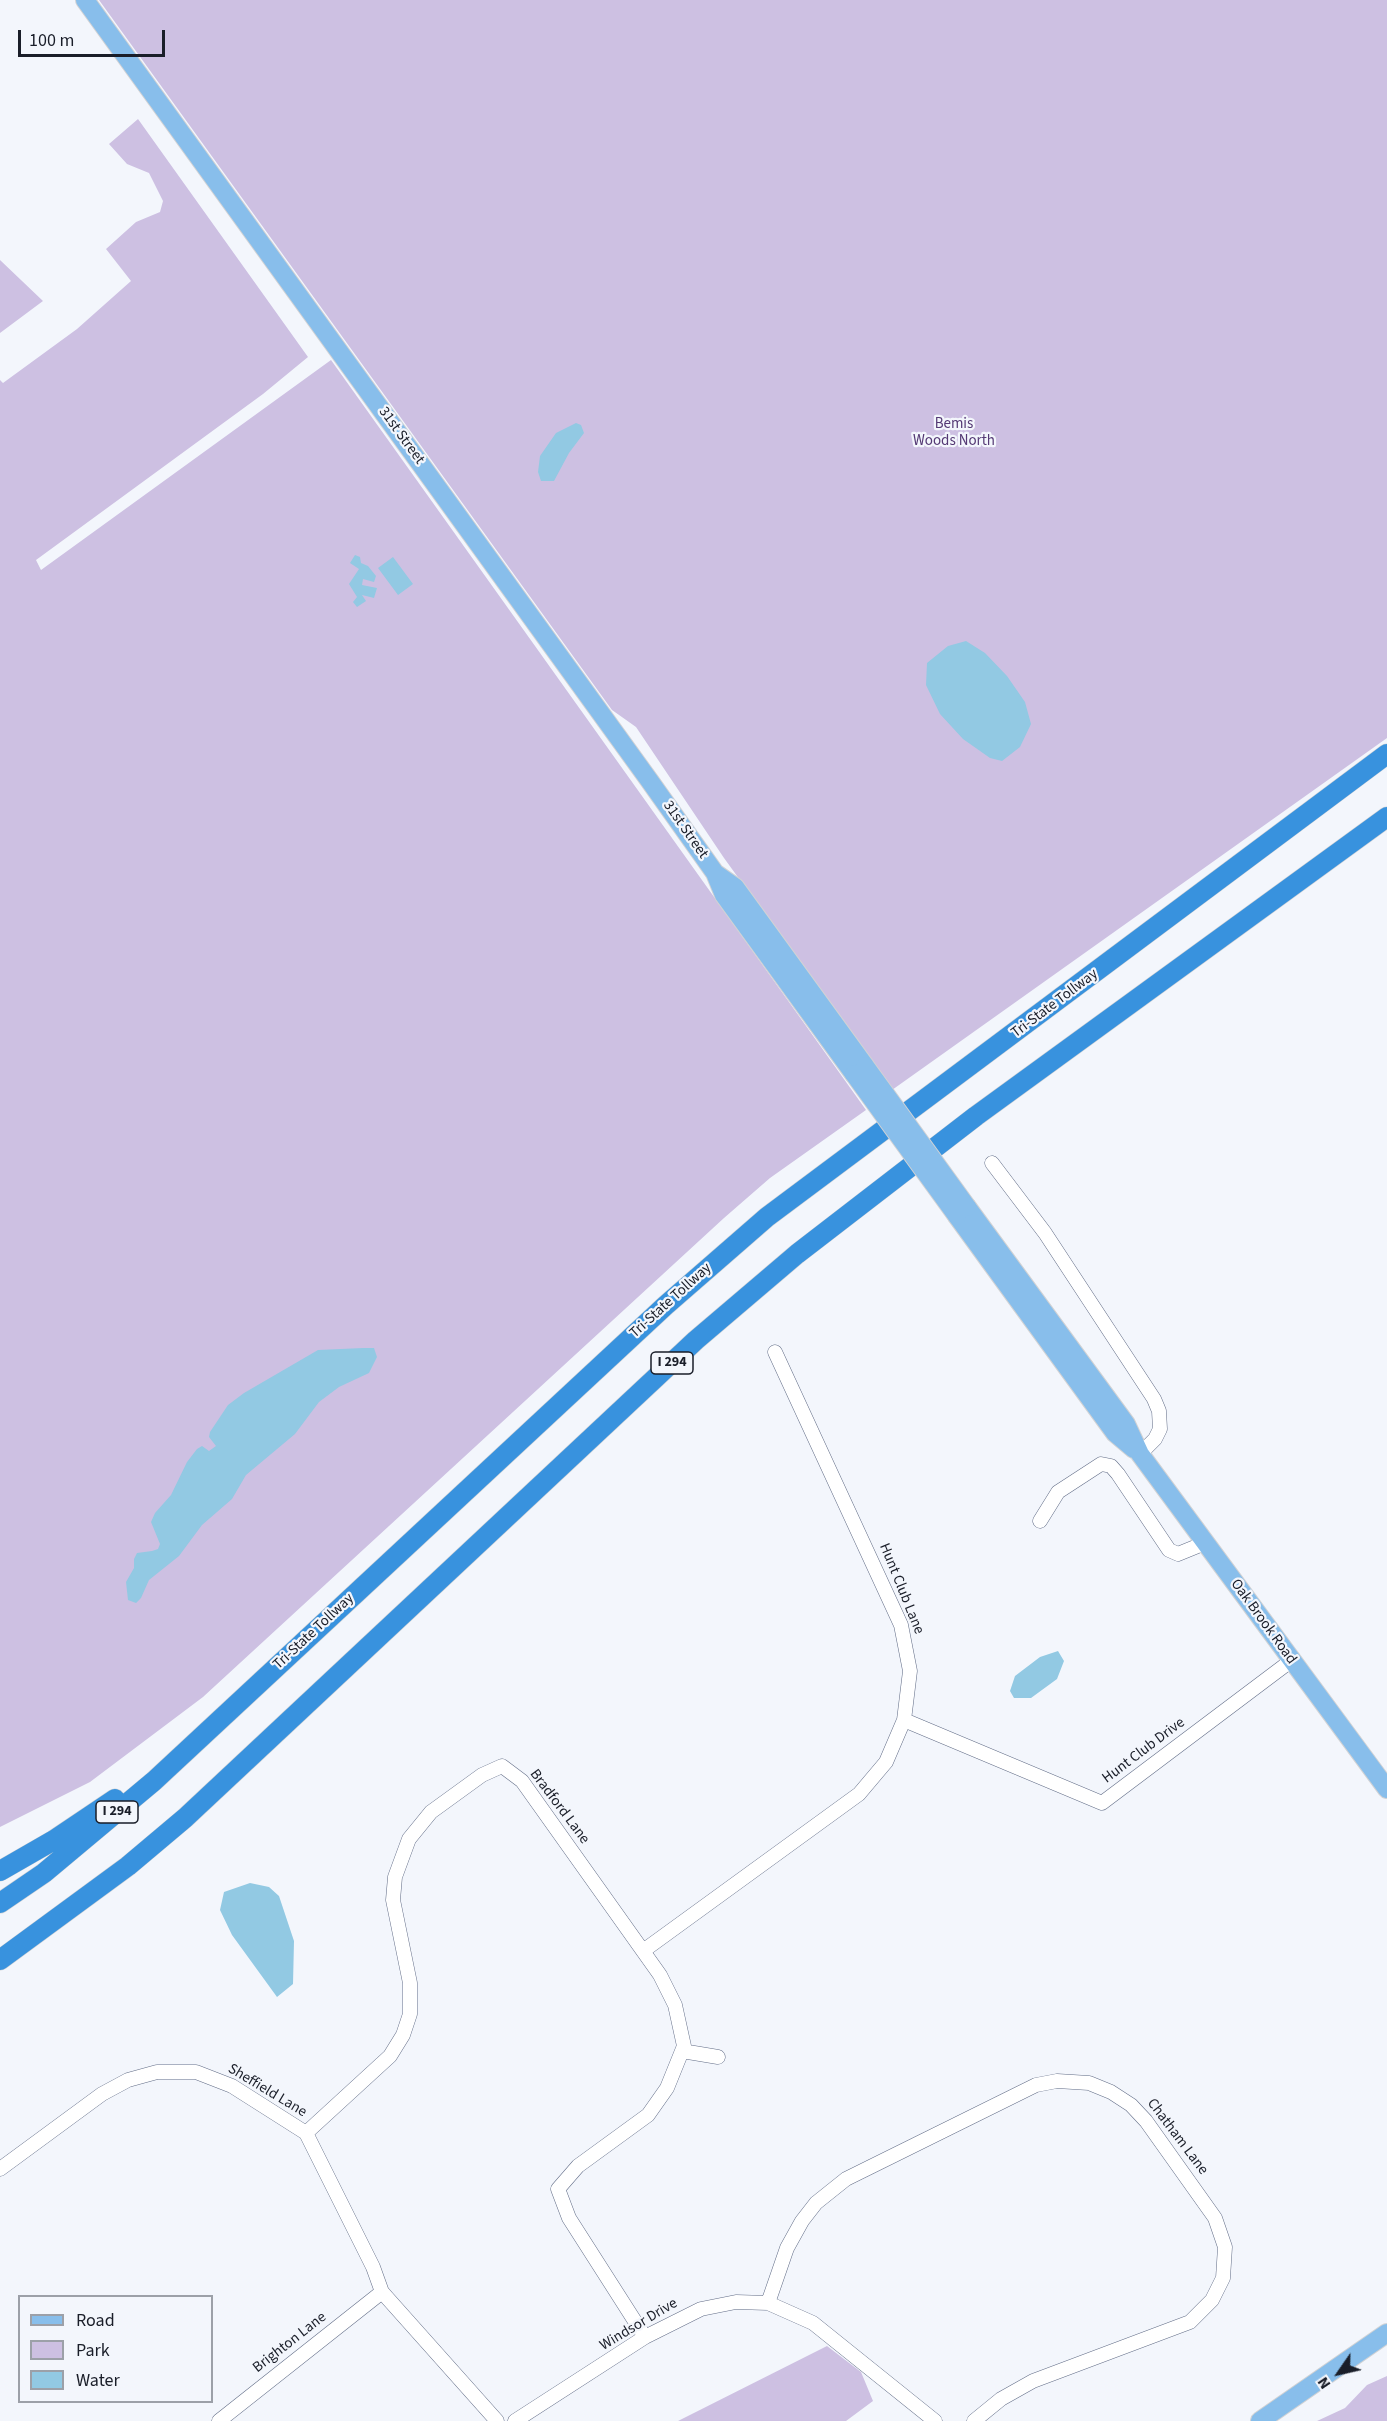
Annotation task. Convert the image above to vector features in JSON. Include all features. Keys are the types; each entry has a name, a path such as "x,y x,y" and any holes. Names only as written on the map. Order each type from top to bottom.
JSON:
{"highway":[{"name":"Tri-State Tollway","path":"0,1904 44,1873 154,1781 666,1305 767,1217 1387,754"},
{"name":"I 294","path":"0,1960 128,1866 185,1818 696,1340 797,1254 976,1116 1387,817"},
{"path":"0,1871 97,1812 227,1713"}],"main road":[{"name":"31st Street","path":"85,0 715,873 724,895 860,1070 962,1211"},
{"name":"Oak Brook Road","path":"962,1211 1115,1433 1140,1454 1387,1789"},
{"path":"1260,2421 1387,2333"}],"street":[{"path":"992,1163 1045,1233 1154,1399 1159,1411 1160,1429 1140,1454"},
{"name":"Hunt Club Lane","path":"643,1951 859,1794 885,1762 904,1720 910,1671 901,1624 775,1352"},
{"path":"1040,1521 1058,1492 1101,1464 1111,1466 1118,1474 1169,1550 1178,1554 1205,1543"},
{"name":"Hunt Club Drive","path":"904,1720 1102,1803 1292,1660"},
{"name":"Bradford Lane","path":"306,2133 380,2067 403,2035 410,2014 411,1994 395,1917 394,1877 405,1848 420,1824 431,1812 482,1775 502,1766 522,1781 671,1994 684,2046 667,2088 648,2115 578,2166 558,2189 569,2218 645,2337"},
{"path":"682,2051 718,2057"},
{"name":"Sheffield Lane","path":"0,2169 115,2086 157,2072 196,2072 221,2080 306,2133 373,2267 382,2292 497,2421"},
{"name":"Chatham Lane","path":"768,2303 787,2248 798,2227 816,2204 846,2179 1036,2085 1060,2081 1089,2083 1110,2092 1131,2105 1146,2121 1215,2218 1225,2247 1223,2278 1212,2300 1190,2322 1033,2380 1001,2399 974,2421"},
{"name":"Brighton Lane","path":"219,2421 382,2292"},
{"name":"Windsor Drive","path":"515,2421 645,2337 701,2308 730,2302 768,2303 813,2323 935,2421"}],"green space":[{"name":"Bemis Woods North","path":"99,0 1387,0 1387,738 892,1090 724,858 636,727 612,710"},
{"path":"138,119 308,357 263,394 36,560 41,570 331,360 866,1110 770,1178 724,1218 203,1697 90,1782 0,1827 0,380 3,383 77,329 131,281 106,249 136,222 160,212 163,201 149,173 127,164 109,144"},
{"path":"0,260 43,301 0,333"},
{"path":"827,2346 861,2372 873,2401 846,2421 678,2421"},
{"path":"1387,2376 1387,2421 1317,2421 1345,2408 1367,2385"}],"water":[{"path":"576,423 581,425 584,433 569,453 554,481 541,481 538,472 540,456 556,433"},
{"path":"355,555 360,557 361,563 368,566 376,576 374,582 363,579 362,585 377,588 374,598 362,595 366,601 357,607 353,602 357,597 349,584 359,569 350,563"},
{"path":"393,557 413,584 398,595 378,568"},
{"path":"966,641 985,653 1007,676 1025,702 1031,724 1020,747 1002,761 990,758 963,739 940,714 926,685 927,663 948,646"},
{"path":"374,1348 377,1357 369,1373 339,1387 319,1402 295,1434 246,1475 232,1499 202,1525 179,1556 149,1580 141,1598 136,1603 128,1600 126,1582 134,1568 137,1553 158,1549 160,1544 151,1522 155,1513 171,1495 187,1462 197,1449 202,1446 209,1451 216,1446 209,1437 210,1432 228,1405 244,1393 318,1350"},
{"path":"1058,1651 1064,1661 1057,1679 1031,1698 1014,1698 1010,1691 1015,1676 1040,1657"},
{"path":"250,1883 269,1887 279,1896 294,1941 293,1984 277,1997 232,1935 220,1910 224,1892"}]}
